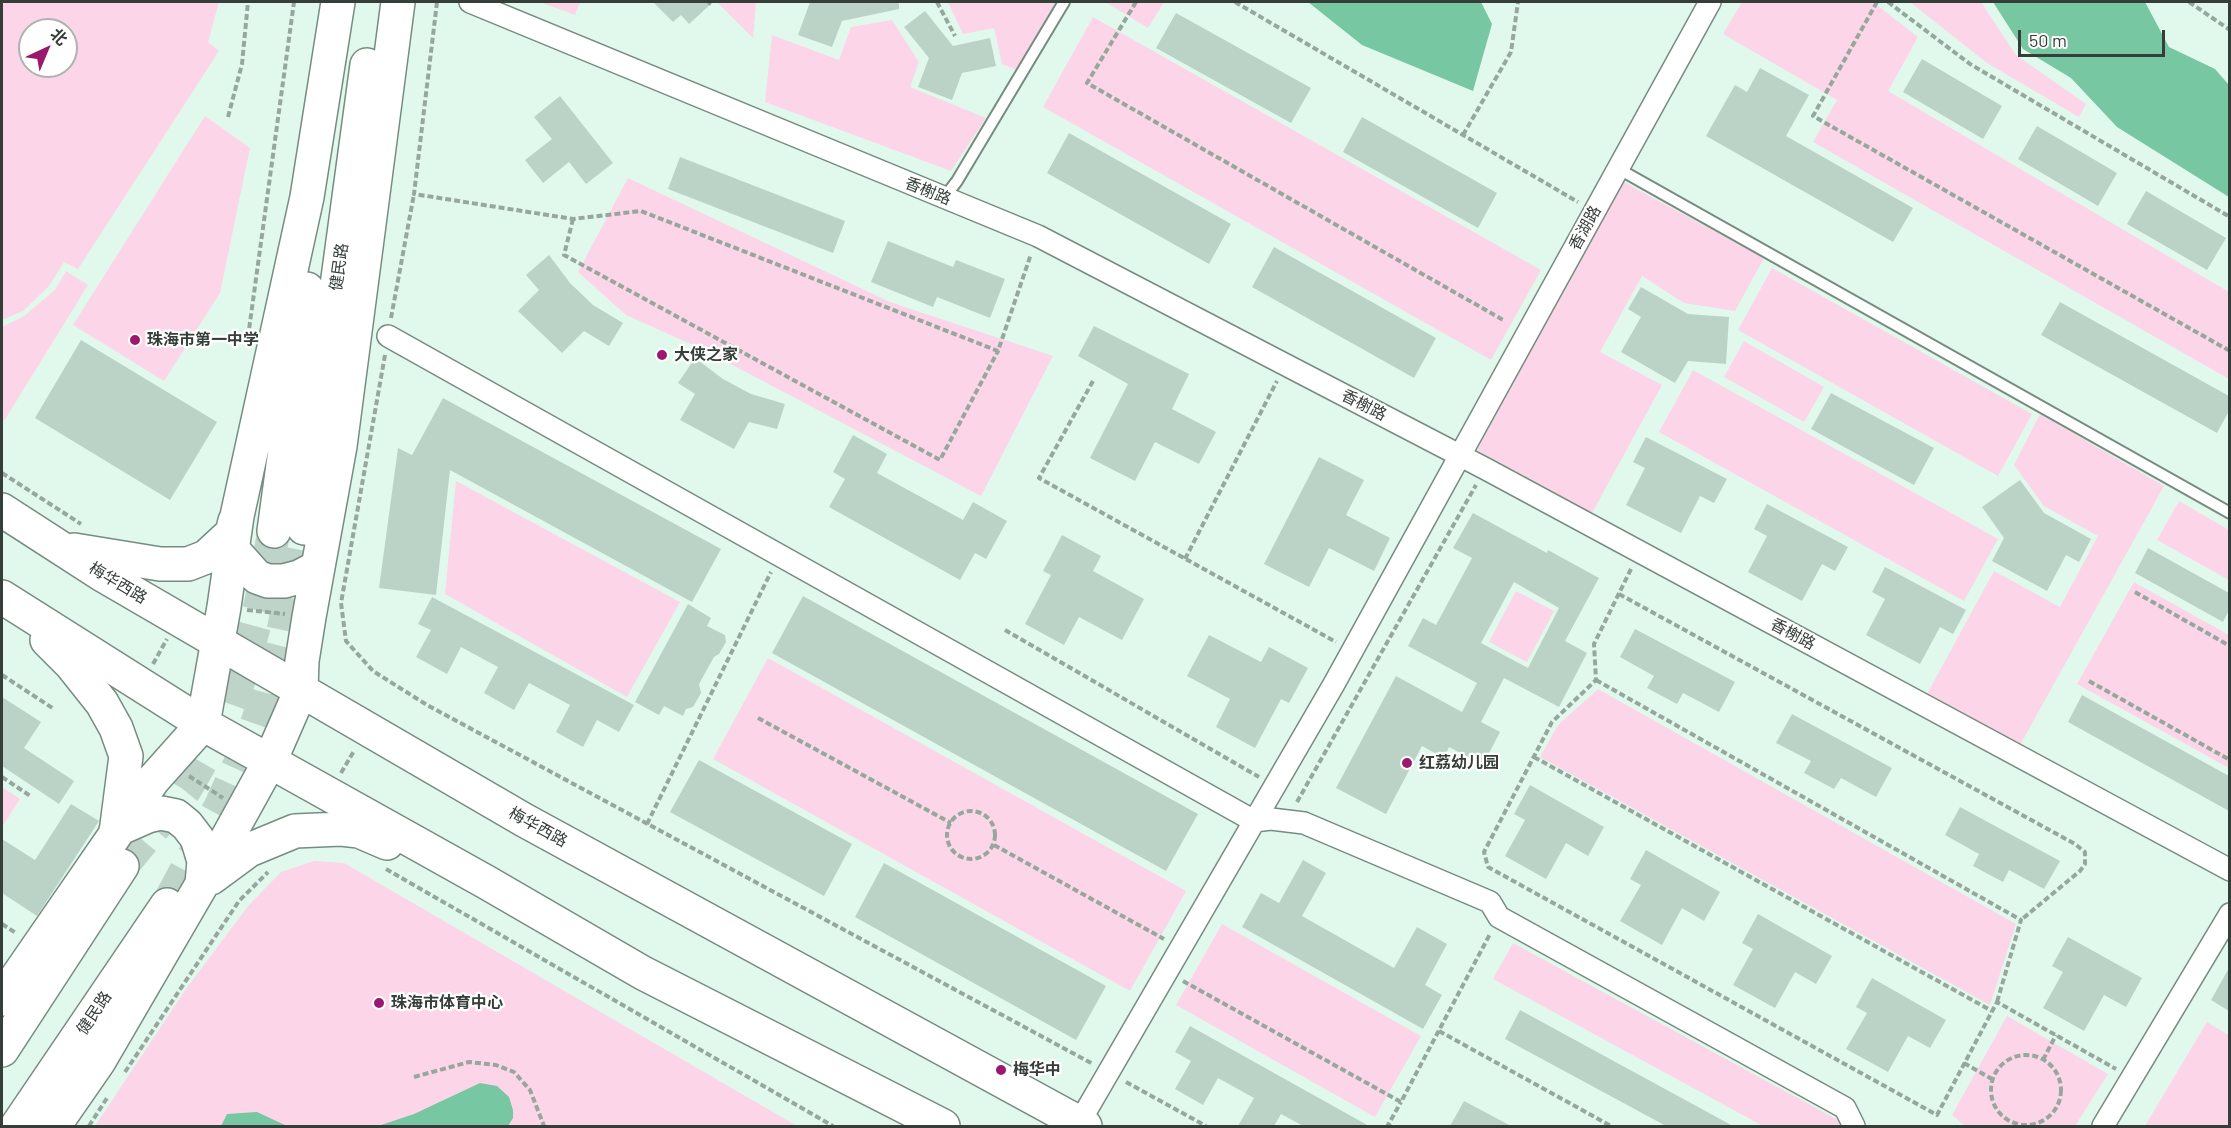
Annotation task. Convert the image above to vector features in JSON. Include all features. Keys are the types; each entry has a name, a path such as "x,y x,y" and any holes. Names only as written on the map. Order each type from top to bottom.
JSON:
{"main road":[{"path":"2,999 116,830 153,780 203,724 237,516 307,197 338,2"},
{"name":"健民路","path":"346,2 288,532 376,2"},
{"path":"54,1126 99,1061 202,884 270,761 301,690 302,661 340,446 398,2"},
{"name":"梅华西路","path":"2,510 101,574 524,820 1082,1125"},
{"path":"60,548 160,564 188,564 206,557 232,533 237,516"},
{"path":"232,549 257,578 268,581 292,579 318,567"},
{"path":"6,600 203,724 486,882 643,973 943,1126"},
{"path":"6,600 71,664 102,704 116,728 126,756 116,830"},
{"path":"116,830 148,816 161,813 176,816 197,838 204,861 202,884"},
{"path":"202,884 249,850 295,831 341,829 359,831 380,838 430,866 486,882"},
{"path":"2,1050 122,866"},
{"name":"健民路","path":"17,1126 170,900"}],"street":[{"name":"香榭路","path":"470,2 1038,236 1460,455 2229,870"},
{"name":"香湖路","path":"1082,1125 1109,1073 1352,651 1710,2"},
{"path":"388,336 1254,821 1287,820 1320,828 1490,902 1499,917 1845,1108 1854,1126"},
{"path":"2103,1126 2229,914"}],"lane":[{"path":"944,198 957,181 1064,2"},
{"path":"1617,168 2229,513"}],"path":[{"path":"228,117 242,64 248,2"},
{"path":"247,340 294,2"},
{"path":"437,2 414,194 341,603 345,641 373,671 427,705 1206,1126"},
{"path":"937,2 955,36"},
{"path":"1136,2 1087,83 1504,321"},
{"path":"1235,2 1594,211"},
{"path":"1463,135 1511,52 1518,2"},
{"path":"1877,2 1813,116 2229,351"},
{"path":"1888,2 1970,64 2229,217"},
{"path":"2189,2 2229,30"},
{"path":"414,194 573,219 641,211 998,351"},
{"path":"573,219 564,255 940,460 998,351 1038,236"},
{"path":"1185,559 1285,364"},
{"path":"1093,381 1039,478 1352,651"},
{"path":"1287,820 1486,469"},
{"path":"2,472 90,530"},
{"path":"1619,594 2075,844 2085,852 2085,864 2080,871 2021,920 1997,1002 1937,1115 1488,867 1484,852 1552,723 1596,680 1594,644 1619,594 1640,552"},
{"path":"647,824 779,555"},
{"path":"2135,592 2229,646"},
{"path":"1005,630 1275,786"},
{"path":"2,675 54,709"},
{"path":"1596,680 2021,920"},
{"path":"2089,681 2229,760"},
{"path":"758,718 951,823"},
{"path":"1534,757 1992,1011"},
{"path":"2,777 32,797"},
{"path":"978,812 991,822 994,829 994,844 983,856 976,859 961,857 950,846 947,838 951,823 963,813 978,812"},
{"path":"994,844 1181,948"},
{"path":"121,1078 239,902 257,881 274,867"},
{"path":"384,868 833,1126"},
{"path":"1389,1126 1499,917"},
{"path":"1167,972 1401,1102"},
{"path":"1997,1002 2132,1078"},
{"path":"1439,1031 1611,1126"},
{"path":"2043,1060 2056,1035"},
{"path":"2027,1054 2048,1063 2056,1072 2061,1095 2050,1115 2040,1122 2029,1125 2018,1124 1998,1112 1993,1102 1992,1079 1997,1069 2005,1061 2027,1054"},
{"path":"414,1077 469,1062 496,1065 514,1072 530,1090 544,1126"},
{"path":"1964,1063 1992,1079"},
{"path":"89,1126 108,1098"}],"shaded area":[{"path":"2,2 219,2 208,42 219,51 78,269 64,262 49,286 23,311 2,320"},
{"path":"540,2 580,2 575,15"},
{"path":"717,2 756,2 753,38"},
{"path":"948,2 1059,2 1017,70 1002,64 994,28 963,34"},
{"path":"1105,2 1164,2 1148,28"},
{"path":"1308,2 1481,2 1492,24 1473,91 1362,45"},
{"path":"1742,2 1873,2 1918,37 1888,91 2229,292 2229,379 1813,142 1837,100 1723,34"},
{"path":"1910,2 1981,2 2016,55 2086,104 2079,117 1987,63"},
{"path":"1993,2 2145,2 2169,47 2215,69 2229,85 2229,197 2117,127 2071,78 2023,49"},
{"path":"1093,17 1541,270 1491,360 1043,107"},
{"path":"892,20 919,62 910,87 986,118 951,171 765,102 772,35 839,60 851,27"},
{"path":"205,116 250,148 220,293 164,381 73,325"},
{"path":"628,178 890,302 1053,356 981,496 704,350 626,315 578,272"},
{"path":"1622,181 1764,258 1735,311 1684,303 1642,276 1600,352 1662,385 1592,513 1477,450"},
{"path":"1772,268 2032,414 1998,476 1738,330"},
{"path":"66,271 88,285 4,421 2,419 2,327 24,316 55,290"},
{"path":"1744,341 1824,387 1804,422 1724,377"},
{"path":"1693,370 1998,539 1964,601 1659,432"},
{"path":"2040,414 2164,486 2020,745 1927,694 1994,571 2060,607 2098,536 2044,506 2014,465"},
{"path":"456,481 680,602 627,697 445,594"},
{"path":"2179,501 2229,530 2229,580 2157,540"},
{"path":"2134,582 2229,635 2229,768 2077,684"},
{"path":"1516,591 1554,611 1527,662 1489,642"},
{"path":"768,658 1186,891 1130,991 713,759"},
{"path":"1598,689 2016,924 1990,1005 1540,757 1558,725"},
{"path":"2,787 20,799 2,827"},
{"name":"珠海市体育中心","path":"314,861 344,863 797,1126 95,1126 186,989 248,906 281,872"},
{"path":"1222,924 1421,1036 1375,1117 1176,1005"},
{"path":"1513,943 1849,1126 1763,1126 1493,979"},
{"path":"2007,1016 2108,1074 2075,1126 1965,1126 1952,1115"},
{"path":"2207,1022 2229,1035 2229,1126 2145,1126"},
{"path":"480,1083 497,1086 509,1097 513,1118 508,1126 378,1126 414,1114"},
{"path":"257,1112 287,1126 221,1126 227,1114"}],"building":[{"path":"653,2 713,2 689,24 681,15 673,22"},
{"path":"810,2 899,2 899,9 842,21 832,47 798,35"},
{"path":"925,11 953,46 990,38 996,66 962,73 952,100 918,87 929,58 904,27"},
{"path":"1176,13 1311,88 1291,123 1156,48"},
{"path":"1922,59 2002,106 1983,139 1903,92"},
{"path":"1760,68 1809,95 1786,136 1913,208 1893,242 1706,136 1735,85 1747,92"},
{"path":"560,96 613,163 586,184 569,162 543,183 525,160 552,139 534,117"},
{"path":"1362,117 1497,193 1478,228 1343,152"},
{"path":"2037,126 2117,173 2098,206 2018,159"},
{"path":"1069,133 1231,224 1209,264 1047,173"},
{"path":"680,157 845,221 833,253 668,189"},
{"path":"2146,191 2226,238 2207,270 2127,224"},
{"path":"888,241 953,267 956,260 1005,279 990,318 937,297 933,307 871,282"},
{"path":"1274,247 1436,338 1414,378 1252,287"},
{"path":"549,255 570,283 593,305 623,323 609,346 584,331 562,353 518,311 539,290 526,275"},
{"path":"1641,287 1688,314 1729,317 1726,364 1688,361 1675,383 1621,352 1641,317 1628,309"},
{"path":"2060,302 2229,396 2229,411 2217,433 2041,335"},
{"path":"1094,326 1189,374 1172,409 1216,432 1199,464 1155,442 1135,481 1090,458 1128,384 1078,356"},
{"path":"81,340 217,422 170,500 35,418"},
{"path":"695,358 723,379 751,394 785,404 777,429 749,422 734,449 680,420 695,394 678,383"},
{"path":"1831,393 1934,448 1914,485 1811,429"},
{"path":"443,398 721,549 692,602 450,470 436,595 379,588 398,448 412,455"},
{"path":"853,435 887,454 877,473 963,520 973,502 1007,521 986,559 975,553 960,580 829,507 845,479 833,472"},
{"path":"1646,437 1727,479 1714,503 1700,496 1681,533 1626,505 1645,468 1633,462"},
{"path":"1319,457 1364,480 1346,515 1390,538 1374,571 1329,548 1309,587 1264,564"},
{"path":"2020,480 2044,513 2091,539 2079,562 2066,555 2047,591 1992,561 2004,538 1982,507"},
{"path":"1767,504 1848,547 1835,571 1822,564 1802,601 1748,572 1767,536 1754,529"},
{"path":"1473,513 1599,578 1565,641 1587,653 1559,707 1504,678 1481,722 1500,732 1483,765 1449,747 1444,758 1422,746 1386,814 1336,788 1396,676 1462,712 1477,683 1408,646 1423,618 1436,625 1472,558 1453,548","holes":["1514,582 1559,608 1528,668 1481,643"]},
{"path":"1062,535 1101,556 1093,571 1144,599 1122,640 1079,617 1064,645 1025,624 1051,575 1043,571"},
{"path":"2148,548 2229,593 2229,610 2223,622 2135,573"},
{"path":"1885,567 1966,610 1953,634 1940,627 1920,664 1866,635 1885,599 1872,592"},
{"path":"803,596 1198,814 1166,871 772,653"},
{"path":"432,597 634,705 619,732 597,720 583,747 556,732 570,705 529,683 514,710 484,693 498,667 461,647 447,674 416,657 431,630 418,624"},
{"path":"688,604 711,618 707,626 725,635 726,642 719,654 714,657 699,684 701,693 693,707 686,709 683,716 664,706 659,715 635,702"},
{"path":"1635,629 1735,682 1719,712 1683,693 1677,704 1647,688 1654,676 1620,657"},
{"path":"1209,635 1261,662 1269,647 1308,668 1289,703 1281,699 1255,748 1216,727 1230,699 1187,676"},
{"path":"2082,695 2229,776 2229,811 2068,722"},
{"path":"2,697 41,722 24,748 74,781 59,804 2,766"},
{"path":"1792,714 1892,768 1876,797 1841,778 1834,789 1804,773 1811,761 1776,743"},
{"path":"699,760 852,844 824,896 670,812"},
{"path":"1530,785 1604,827 1588,856 1566,843 1546,879 1505,856 1525,820 1514,814"},
{"path":"71,804 99,821 37,916 2,893 2,839 35,860"},
{"path":"1960,807 2060,861 2044,889 2009,870 2003,882 1973,866 1979,854 1945,835"},
{"path":"1646,850 1720,892 1704,921 1682,908 1662,945 1620,921 1641,885 1630,879"},
{"path":"1303,860 1326,873 1302,916 1394,968 1417,927 1447,944 1425,985 1442,995 1423,1029 1242,927 1261,893 1279,903"},
{"path":"884,863 1106,986 1076,1040 855,917"},
{"path":"1758,914 1832,956 1816,984 1795,972 1775,1008 1733,985 1753,949 1742,943"},
{"path":"2068,937 2142,978 2126,1007 2104,995 2084,1031 2043,1008 2063,972 2052,966"},
{"path":"2229,968 2229,1011 2211,1000"},
{"path":"1872,978 1946,1020 1930,1048 1908,1036 1888,1072 1846,1049 1867,1013 1856,1007"},
{"path":"1520,1010 1733,1126 1666,1126 1505,1039"},
{"path":"1190,1026 1369,1126 1303,1126 1281,1114 1274,1126 1238,1126 1254,1098 1218,1078 1203,1105 1175,1089 1191,1061 1175,1052"},
{"path":"1464,1101 1511,1126 1450,1126"}],"tunnel":[{"path":"122,866 185,790 223,724 242,672 261,601 274,531"},
{"path":"170,900 220,807 253,734 267,694 282,636 303,533"}],"place":[{"name":"珠海市第一中学","path":"135,340"},
{"name":"大侠之家","path":"662,355"},
{"name":"红荔幼儿园","path":"1407,763"},
{"name":"珠海市体育中心","path":"379,1003"},
{"name":"梅华中","path":"1001,1070"}]}
